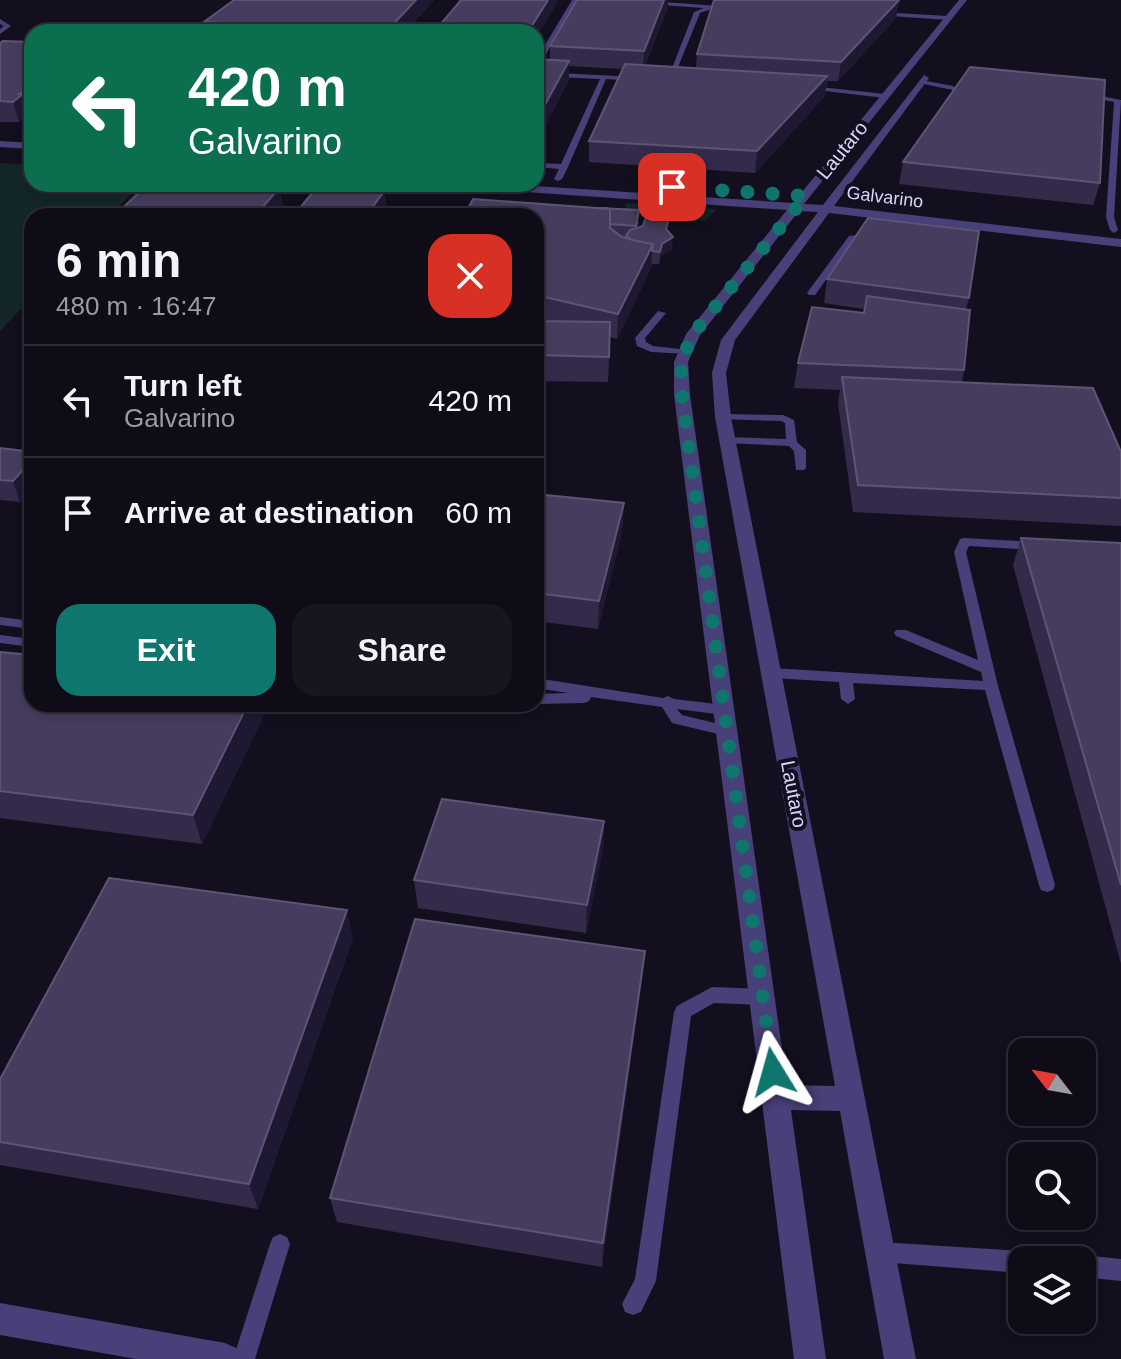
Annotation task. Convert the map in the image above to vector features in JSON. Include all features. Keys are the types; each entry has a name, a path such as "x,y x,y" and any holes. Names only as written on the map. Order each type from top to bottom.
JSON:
{"street":[{"name":"Lautaro","path":"810,1359 682,395 681,362 693,334 963,0"},
{"name":"Lautaro","path":"900,1359 727,440 719,373 728,340 922,80"},
{"path":"0,144 24,146"},
{"path":"0,155 24,156"},
{"name":"Galvarino","path":"544,178 801,201"},
{"name":"Galvarino","path":"544,188 830,203 1118,230"},
{"name":"Galvarino","path":"830,203 977,226 1121,243"},
{"path":"776,1097 851,1099"},
{"path":"0,1319 225,1359"}],"lane":[{"path":"544,52 575,0"},
{"path":"635,2 744,8"},
{"path":"670,81 697,12 713,6"},
{"path":"869,14 948,18"},
{"path":"0,21 8,26 0,32"},
{"path":"544,74 643,79"},
{"path":"558,179 604,77"},
{"path":"657,80 684,82"},
{"path":"922,80 951,87 964,83"},
{"path":"802,88 885,96"},
{"path":"1082,95 1118,101 1110,217 1118,230"},
{"path":"544,166 564,167"},
{"path":"1095,215 1110,217"},
{"path":"972,240 977,226"},
{"path":"812,293 852,238 861,235 889,237"},
{"path":"661,313 640,338 641,344 651,349 685,352"},
{"path":"723,417 783,418 790,422 792,443"},
{"path":"727,440 792,443 800,450 800,468"},
{"path":"1047,885 991,686 960,552 964,542 1057,547"},
{"path":"0,621 24,624"},
{"path":"901,633 988,670"},
{"path":"0,639 24,642"},
{"path":"772,673 991,686"},
{"path":"845,677 848,699"},
{"path":"544,684 724,710"},
{"path":"544,699 616,697"},
{"path":"668,702 669,710 677,719 726,731"},
{"path":"633,1304 645,1281 683,1012 712,995 762,997"},
{"path":"244,1359 280,1244"},
{"path":"880,1252 1008,1261"},
{"path":"1096,1267 1121,1270"}],"green space":[{"path":"0,163 24,164 24,192 132,192 118,208 24,208 24,306 0,331"},
{"path":"626,203 717,209 705,221 644,218 644,214 625,213"}],"building":[{"path":"234,0 416,0 394,24 204,22"},
{"path":"461,0 548,0 533,24 441,24"},
{"path":"577,0 664,0 644,51 550,46"},
{"path":"714,0 899,0 841,62 697,54"},
{"path":"24,42 24,91 13,102 0,101 0,43"},
{"path":"544,59 569,61 544,106"},
{"path":"625,64 827,76 757,151 589,141"},
{"path":"970,67 1105,80 1100,183 903,162"},
{"path":"140,192 276,192 262,208 122,208"},
{"path":"313,192 384,192 372,208 300,208"},
{"path":"473,199 610,209 610,228 622,237 653,244 618,314 544,297 544,208 468,208"},
{"path":"597,208 639,210 636,226 610,224 610,209"},
{"path":"646,216 669,218 666,229 673,237 662,244 660,252 652,251 653,244 626,236 630,230 643,226"},
{"path":"868,218 979,231 969,298 827,279"},
{"path":"867,296 970,310 964,370 798,363 812,307 864,313"},
{"path":"544,321 610,322 609,357 544,355"},
{"path":"842,377 1093,388 1121,452 1121,498 858,485"},
{"path":"0,448 24,451 24,469 13,481 0,480"},
{"path":"544,495 624,503 599,601 544,594"},
{"path":"1021,538 1121,543 1121,885"},
{"path":"0,652 24,654 24,712 244,712 193,815 0,791"},
{"path":"442,799 604,821 587,905 414,880"},
{"path":"109,878 347,910 249,1184 0,1142 0,1079"},
{"path":"415,919 645,951 603,1243 330,1198"}],"route":[{"path":"672,187 806,196 693,334 681,362 682,395 773,1072"}]}
